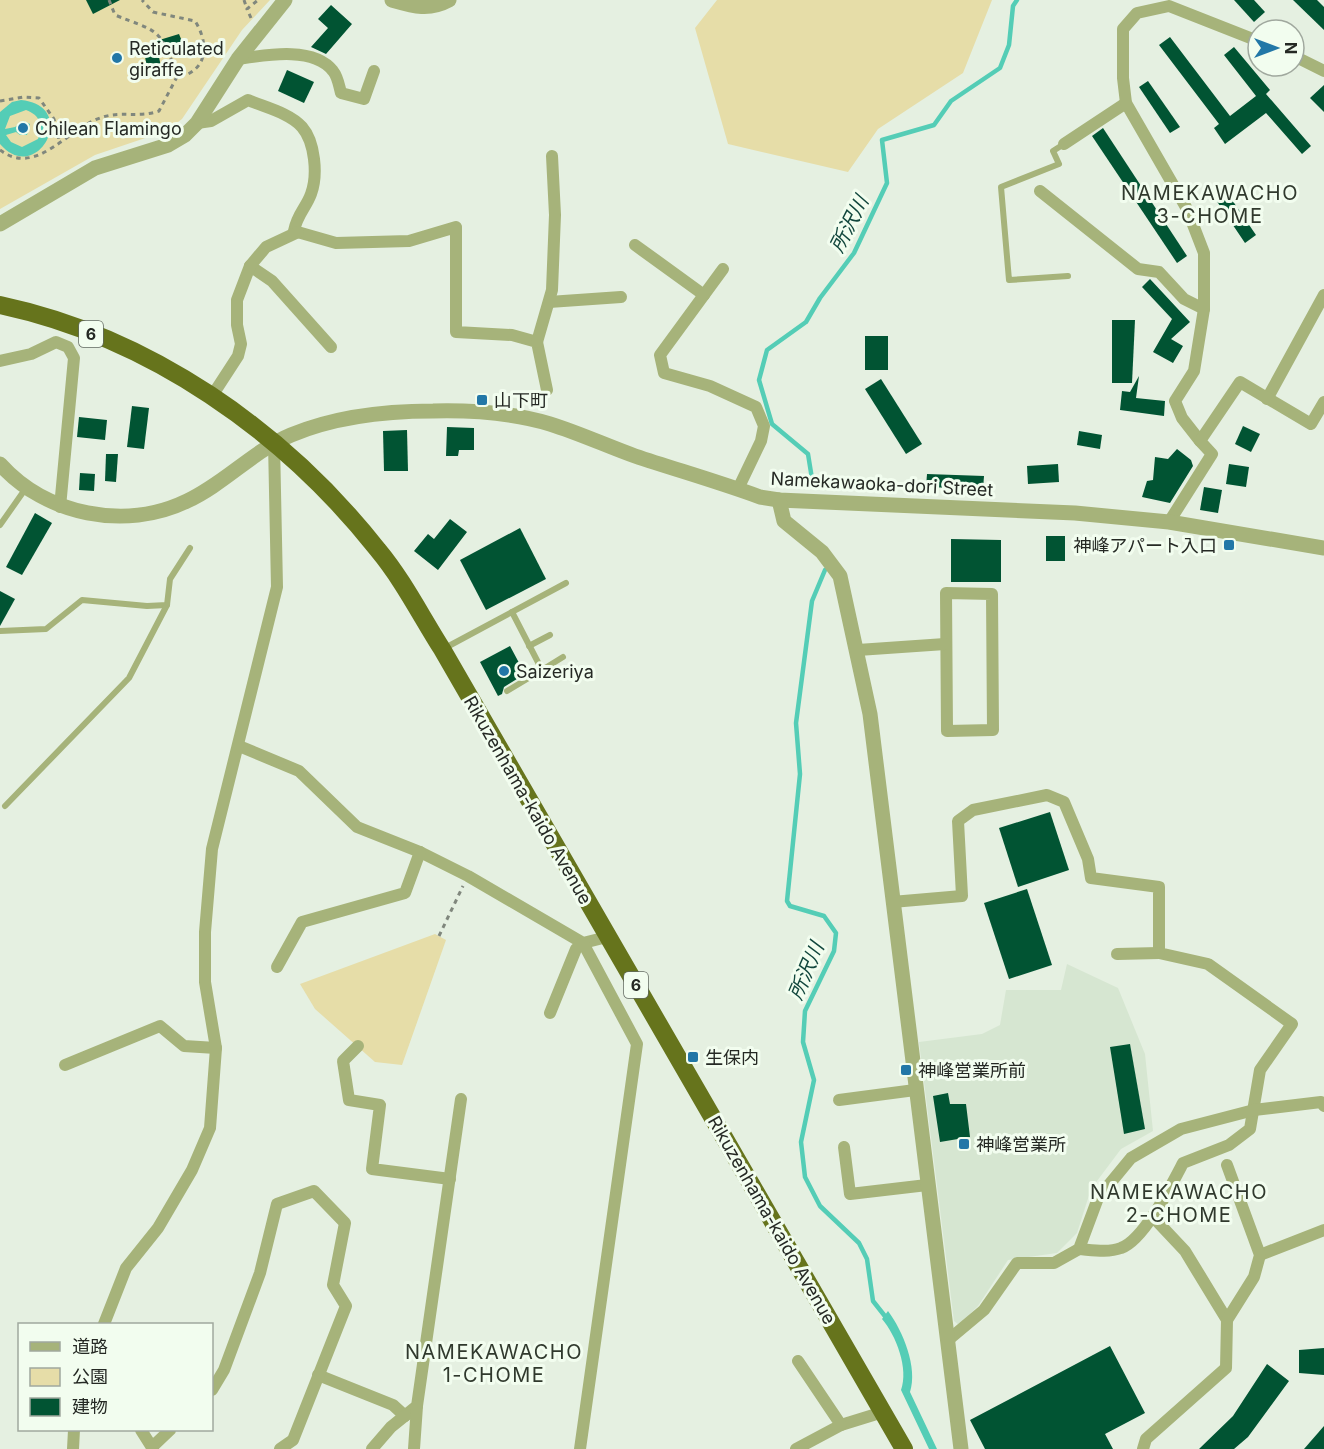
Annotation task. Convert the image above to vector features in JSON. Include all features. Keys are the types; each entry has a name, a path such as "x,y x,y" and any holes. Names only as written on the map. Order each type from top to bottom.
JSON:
{"highway":[{"name":"Rikuzenhama-kaido Avenue","path":"0,306 68,324 177,375 212,396 248,420 274,443 327,493 380,552 442,649 883,1412 901,1447"}],"street":[{"path":"0,224 95,168 168,145 184,135 197,123 238,59 285,0"},
{"path":"392,0 411,6 434,8 449,0"},
{"path":"1169,522 1212,454 1182,418 1175,401 1194,371 1204,309 1204,253 1187,209 1126,103 1123,78 1123,29 1137,13 1169,6 1246,36"},
{"path":"238,59 293,53 326,63 335,73 341,93 364,99 374,71"},
{"path":"1306,62 1324,71"},
{"path":"197,123 211,121 248,100 280,113 302,127 317,163 311,195 297,216 294,231 336,243 409,241 456,227 456,332 512,335 537,342"},
{"path":"1064,144 1126,103"},
{"path":"547,390 537,342 552,290 555,215 552,156"},
{"path":"1040,191 1138,269 1159,272 1184,299 1204,309"},
{"path":"212,396 238,356 242,344 237,325 237,300 250,266 266,247 298,232"},
{"path":"635,245 704,295"},
{"path":"250,266 272,281 331,347"},
{"path":"723,268 660,355 664,373 710,386 756,407 764,426 760,441 738,489"},
{"path":"1267,399 1324,294"},
{"path":"549,302 621,297"},
{"path":"0,361 31,354 56,342 68,347 74,358 60,507 26,487 0,464"},
{"path":"1200,441 1240,382 1311,424 1324,402"},
{"name":"Namekawaoka-dori Street","path":"60,507 117,517 147,513 188,501 274,443 292,435 334,423 389,413 432,411 499,414 550,424 738,489 779,500 826,504 1042,511 1169,522 1324,548"},
{"path":"104,1323 126,1268 158,1228 192,1170 210,1128 216,1048 205,982 212,849 240,746 277,587 274,443"},
{"path":"779,500 784,521 822,552 840,576 858,650 878,766 892,902 961,1449"},
{"path":"946,593 992,594 993,730 947,731 945,644 946,593"},
{"path":"858,650 945,644"},
{"path":"240,746 299,771 357,827 420,852 468,876 583,943 637,1044 580,1449"},
{"path":"892,902 962,896 958,821 973,810 1047,795 1064,802 1088,859 1091,878 1159,887 1159,954"},
{"path":"277,967 302,922 405,893 420,852"},
{"path":"550,1013 576,949 583,943 607,937"},
{"path":"947,1341 984,1310 1017,1263 1054,1263 1079,1249 1102,1251 1123,1248 1154,1217 1183,1162 1229,1145 1250,1129 1260,1070 1292,1024 1208,964 1159,954 1117,954"},
{"path":"64,1065 160,1026 184,1046 216,1048"},
{"path":"358,1046 343,1061 349,1100 380,1105 372,1169 450,1179"},
{"path":"839,1100 915,1090"},
{"path":"414,1449 417,1406 461,1099"},
{"path":"1079,1249 1098,1198 1131,1158 1181,1129 1254,1110 1321,1102 1324,1106"},
{"path":"844,1147 850,1194 927,1185"},
{"path":"1143,1449 1146,1439 1226,1368 1227,1320 1254,1277 1260,1256 1227,1164"},
{"path":"213,1388 224,1370 260,1273 277,1204 314,1191 345,1223 333,1285 346,1306 293,1440 280,1449"},
{"path":"1154,1217 1185,1251 1227,1320"},
{"path":"1260,1256 1324,1230"},
{"path":"798,1361 841,1425"},
{"path":"318,1375 393,1405 405,1416"},
{"path":"372,1449 417,1406"},
{"path":"796,1449 841,1425 883,1412"},
{"path":"73,1449 74,1431"},
{"path":"142,1431 153,1448 169,1431"}],"lane":[{"path":"1064,144 1053,151 1059,164 1001,187 1009,280 1068,276"},
{"path":"0,525 26,487"},
{"path":"5,806 129,678 166,605 170,579 190,548"},
{"path":"442,649 566,584"},
{"path":"0,631 46,629 82,600 147,606 166,605"},
{"path":"512,612 542,670"},
{"path":"530,646 550,635"},
{"path":"507,691 563,657"}],"path":[{"path":"109,0 115,15 154,29 169,52 175,70 188,74 200,65 204,53 203,33 195,21 153,12 142,0"},
{"path":"244,0 247,9"},
{"path":"0,150 9,158 25,161 44,153 59,140 103,117 143,116 159,111 180,71"},
{"path":"0,100 39,98 54,118 59,140"},
{"path":"36,126 54,118"},
{"path":"439,936 468,876"}],"shaded area":[{"path":"1067,964 1118,988 1145,1054 1153,1131 1121,1149 1091,1189 1077,1233 1057,1253 1008,1260 978,1306 959,1325 954,1321 919,1042 982,1034 1000,1025 1006,990 1061,990"}],"green space":[{"path":"0,0 270,0 242,30 182,119 166,131 95,155 0,209"},
{"path":"717,0 992,0 963,73 878,129 848,172 728,144 695,28"},
{"path":"435,934 446,940 402,1065 375,1062 315,1009 300,984"}],"water":[{"path":"21,100 39,105 48,115 50,128 47,140 39,151 27,156 14,155 0,144 0,112 12,102","holes":["26,110 40,121 40,134 38,139 22,147 11,142 6,135 16,132 20,135 27,135 30,124 23,121 15,127 5,129 10,116"]},
{"path":"888,1311 904,1339 911,1361 910,1392 937,1449 929,1449 901,1390 903,1372 900,1353 892,1334 882,1319"}],"building":[{"path":"86,0 120,0 93,14"},
{"path":"1234,0 1254,0 1265,12 1258,18 1250,18"},
{"path":"1293,0 1317,0 1324,7 1324,30"},
{"path":"331,5 352,24 326,54 311,47 328,28 318,19"},
{"path":"179,34 184,46 159,57 162,72 148,74 143,45"},
{"path":"1170,37 1230,116 1256,96 1224,55 1234,47 1246,61 1246,78 1260,78 1270,90 1266,94 1311,146 1302,154 1266,113 1225,144 1214,128 1219,124 1159,45"},
{"path":"287,70 314,82 304,103 278,91"},
{"path":"1148,81 1180,127 1170,133 1139,87"},
{"path":"1324,85 1324,112 1310,98"},
{"path":"1103,128 1187,256 1177,263 1092,136"},
{"path":"1228,187 1228,194 1256,235 1245,243 1214,197"},
{"path":"1150,279 1190,322 1171,339 1183,346 1173,363 1153,352 1172,319 1142,287"},
{"path":"1112,320 1135,320 1132,383 1112,383"},
{"path":"865,336 888,336 888,370 865,370"},
{"path":"1139,376 1136,398 1165,401 1164,416 1120,410 1122,391 1130,392"},
{"path":"881,379 922,444 906,454 865,389"},
{"path":"132,406 149,408 144,449 127,447"},
{"path":"79,417 107,420 105,440 77,437"},
{"path":"1243,426 1260,434 1251,452 1235,444"},
{"path":"447,427 474,428 474,450 459,450 458,456 446,456"},
{"path":"407,430 408,471 384,471 383,431"},
{"path":"1079,431 1102,435 1100,449 1077,445"},
{"path":"1177,449 1191,460 1193,466 1170,503 1142,497 1147,481 1153,480 1155,457 1168,459"},
{"path":"106,454 118,454 116,482 105,481"},
{"path":"1058,464 1059,482 1028,484 1027,466"},
{"path":"1229,464 1249,467 1246,487 1226,484"},
{"path":"80,473 95,474 94,491 79,490"},
{"path":"927,474 984,476 983,489 926,487"},
{"path":"1204,487 1222,490 1218,513 1200,510"},
{"path":"35,513 52,523 22,575 6,567"},
{"path":"450,519 467,532 438,570 414,551 428,534 434,539"},
{"path":"520,528 546,579 486,610 460,560"},
{"path":"1046,536 1065,536 1065,561 1046,561"},
{"path":"951,539 1001,540 1001,582 951,582"},
{"path":"0,591 15,599 0,626"},
{"name":"Saizeriya","path":"510,646 525,674 504,687 502,694 498,696 480,662"},
{"path":"1050,812 1069,870 1018,887 999,828"},
{"path":"1027,889 1052,965 1009,979 984,903"},
{"path":"1130,1044 1145,1129 1124,1134 1110,1047"},
{"path":"948,1093 950,1104 966,1104 970,1137 940,1142 933,1096"},
{"path":"1110,1346 1145,1413 1105,1434 1113,1449 985,1449 970,1420"},
{"path":"1324,1348 1324,1375 1299,1373 1299,1350"},
{"path":"1267,1364 1289,1381 1248,1437 1234,1449 1199,1449 1233,1416"},
{"path":"1324,1426 1324,1449 1304,1449"}],"waterway":[{"name":"所沢川","path":"813,485 808,454 772,424 759,380 767,350 806,322 820,298 854,253 887,183 882,140 934,125 951,101 1000,68 1009,45 1013,6 1017,0"},
{"name":"所沢川","path":"825,570 812,601 796,723 800,774 787,901 790,906 824,916 836,933 834,951 805,1011 803,1042 814,1080 801,1142 805,1177 820,1206 859,1243 867,1259 873,1301 888,1320"}],"place":[{"name":"Reticulated giraffe","path":"117,58"},
{"name":"Chilean Flamingo","path":"23,128"},
{"name":"山下町","path":"482,400"},
{"name":"神峰アパート入口","path":"1229,545"},
{"name":"Saizeriya","path":"504,671"},
{"name":"生保内","path":"693,1057"},
{"name":"神峰営業所前","path":"906,1070"},
{"name":"神峰営業所","path":"964,1144"}],"district":[{"name":"NAMEKAWACHO 3-CHOME","path":"1210,204"},
{"name":"NAMEKAWACHO 2-CHOME","path":"1179,1204"},
{"name":"NAMEKAWACHO 1-CHOME","path":"494,1364"}]}
